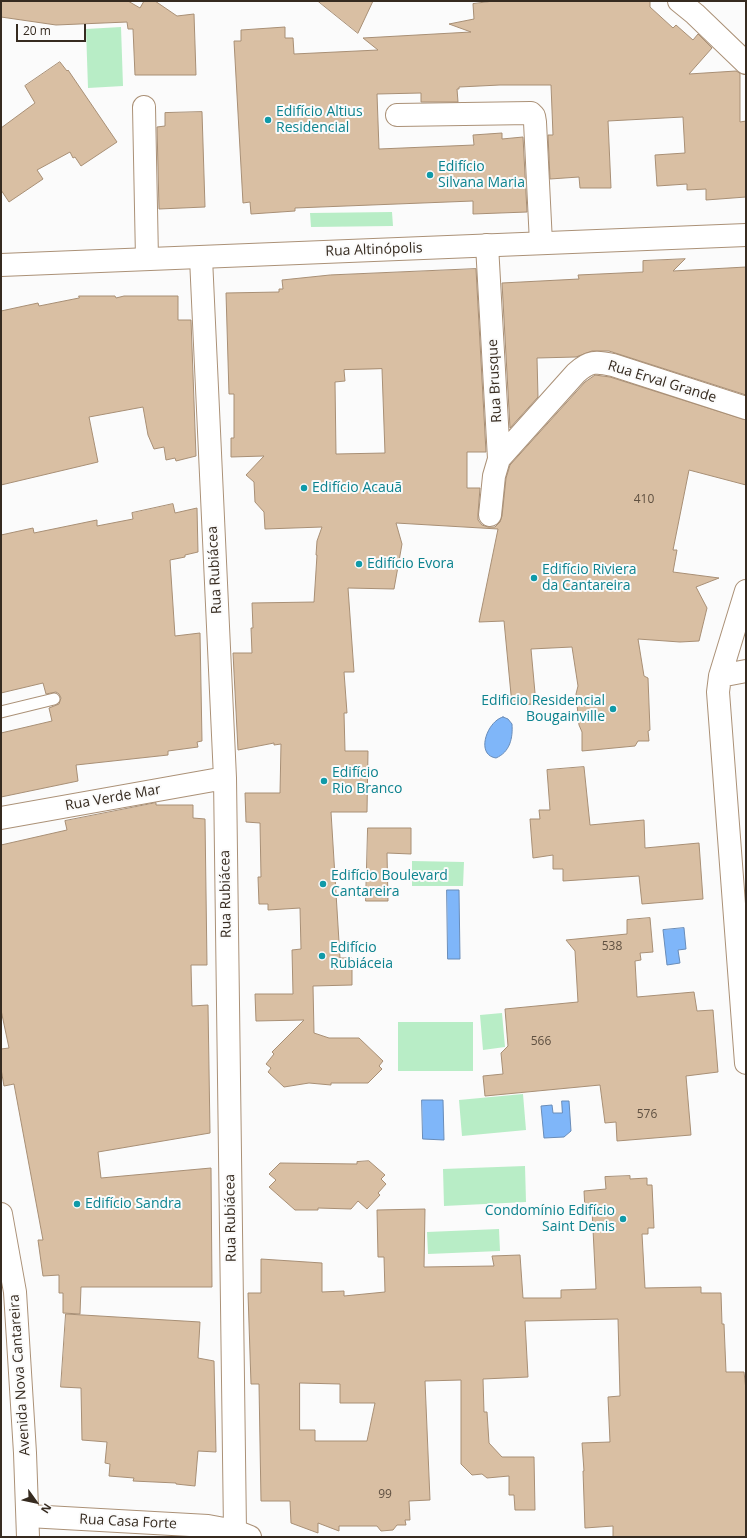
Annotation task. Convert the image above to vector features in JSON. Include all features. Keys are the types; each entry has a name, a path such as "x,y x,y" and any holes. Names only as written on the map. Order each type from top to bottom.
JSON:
{"street":[{"path":"680,1 746,63"},
{"path":"144,107 147,259"},
{"path":"397,115 531,113 534,116 535,122 541,243"},
{"name":"Rua Altinópolis","path":"1,265 746,235"},
{"name":"Rua Brusque","path":"487,245 500,459 494,476 490,515"},
{"name":"Rua Rubiácea","path":"201,258 225,778 243,1534"},
{"name":"Rua Erval Grande","path":"500,459 576,373 583,367 595,362 613,365 746,408"},
{"path":"746,591 720,676 718,692 746,1063"},
{"path":"720,676 746,671"},
{"name":"Rua Verde Mar","path":"1,818 225,778"},
{"name":"Avenida Nova Cantareira","path":"1,1214 15,1292 25,1453 28,1537"},
{"name":"Rua Casa Forte","path":"28,1516 208,1526 243,1534"}],"lane":[{"path":"1,712 54,699"}],"green space":[{"path":"121,27 123,86 88,88 86,29"},
{"path":"392,212 393,226 311,227 310,213"},
{"path":"412,861 464,862 463,886 412,886"},
{"path":"502,1013 505,1047 483,1050 480,1015"},
{"path":"398,1022 473,1022 473,1071 398,1071"},
{"path":"523,1094 526,1130 462,1136 459,1100"},
{"path":"525,1166 526,1202 444,1206 443,1169"},
{"path":"499,1229 500,1251 428,1254 427,1232"}],"water":[{"path":"503,717 508,719 512,724 512,734 510,744 505,752 496,758 490,756 486,751 486,738 492,725"},
{"path":"447,890 459,890 460,959 448,959"},
{"path":"684,928 686,949 678,950 680,963 667,965 663,930"},
{"path":"422,1100 443,1100 444,1140 423,1139"},
{"path":"562,1101 569,1101 571,1131 564,1137 544,1138 541,1106 552,1105 553,1113 562,1113"}],"building":[{"path":"1,1 128,1 140,8 144,1 155,1 177,16 194,14 196,75 135,75 133,29 128,29 127,22 56,25 1,17"},
{"path":"318,1 373,1 358,33"},
{"path":"494,1 650,1 650,7 673,28 676,25 693,40 698,34 712,48 689,74 736,71 740,73 740,122 746,121 746,197 706,200 706,189 687,190 687,184 657,186 655,155 685,153 683,117 608,121 611,188 580,188 579,177 550,179 548,135 553,135 551,85 500,85 459,87 459,89 457,89 458,102 421,102 421,93 377,94 379,149 474,145 473,135 502,133 502,139 523,137 527,212 473,214 473,201 295,208 295,211 251,214 250,202 243,203 234,41 241,41 241,30 285,27 285,38 293,38 294,54 378,50 363,38 471,32 449,24 474,19 473,4"},
{"path":"60,62 67,71 68,70 117,142 81,166 75,157 73,158 70,152 37,170 43,179 9,202 1,190 1,128 35,103 25,86"},
{"path":"202,112 205,207 159,209 157,127 165,126 165,113"},
{"path":"685,259 673,271 746,267 746,395 609,351 592,351 576,357 537,358 538,397 510,428 502,283 579,279 578,275 643,272 643,261"},
{"path":"476,269 486,452 467,452 467,488 480,488 478,520 482,525 495,527 500,522 506,478 510,465 585,382 595,375 610,377 746,420 746,485 689,470 673,550 677,550 673,572 719,578 696,587 707,608 699,641 680,642 638,639 644,676 648,678 650,730 648,731 649,741 638,741 635,746 582,751 582,732 579,725 576,694 578,686 572,647 531,649 536,704 512,705 504,621 479,622 498,529 396,523 402,544 394,589 348,588 354,672 344,672 347,713 344,713 345,751 368,751 367,812 331,812 340,958 352,958 352,985 313,986 314,1033 329,1038 359,1038 383,1061 379,1066 382,1069 368,1083 331,1083 331,1085 309,1083 284,1087 268,1072 271,1068 266,1064 274,1054 272,1052 304,1020 256,1021 255,994 293,994 292,950 301,949 300,908 268,910 268,904 259,904 258,877 261,877 260,823 246,822 245,793 280,793 281,744 274,745 274,743 238,750 233,653 252,653 252,603 314,602 317,541 322,527 265,529 264,512 255,502 254,482 246,475 264,456 231,457 231,438 234,438 234,394 229,394 226,293 279,292 279,289 283,289 282,280 330,275","holes":["382,369 385,453 336,454 335,382 345,381 344,370"]},
{"path":"79,296 115,296 116,298 124,296 178,296 178,320 191,320 196,456 176,461 175,458 166,460 164,447 154,449 148,435 143,407 89,417 98,462 1,485 1,311 38,303 39,306 79,298"},
{"path":"173,504 175,513 197,508 198,552 185,555 185,557 170,560 175,636 200,633 202,741 197,742 198,747 168,751 168,755 76,765 78,781 1,797 1,733 52,721 49,708 59,704 61,698 56,692 46,694 43,683 1,693 1,535 33,528 34,533 97,520 97,526 133,519 132,513"},
{"path":"584,767 590,825 644,820 645,848 699,843 703,899 642,904 639,876 563,881 563,869 553,869 553,855 533,858 530,819 540,819 539,810 550,810 547,770"},
{"path":"156,803 156,805 193,805 193,818 205,819 207,965 191,965 192,1006 208,1005 210,1133 98,1152 101,1178 211,1168 212,1287 81,1287 80,1314 63,1313 63,1293 59,1293 59,1275 43,1276 38,1240 43,1240 14,1084 4,1086 1,1069 1,1049 9,1048 1,1010 1,845 67,830 65,821"},
{"path":"368,828 411,828 411,854 387,853 388,901 366,901"},
{"path":"650,918 653,952 640,953 641,960 635,961 637,997 694,992 697,1011 713,1010 718,1072 686,1076 691,1135 617,1141 616,1122 605,1123 600,1085 485,1096 483,1076 503,1074 501,1053 508,1046 505,1009 578,1002 575,951 566,940 627,934 627,920"},
{"path":"369,1161 385,1175 381,1179 386,1184 378,1193 380,1195 367,1209 358,1201 351,1209 318,1208 318,1210 295,1210 269,1187 276,1180 269,1174 280,1163 357,1164 357,1162"},
{"path":"630,1176 630,1179 647,1178 647,1185 652,1185 654,1228 648,1228 648,1234 642,1234 645,1288 701,1287 701,1293 721,1293 726,1372 744,1372 746,1390 746,1537 613,1537 613,1526 585,1528 582,1443 610,1442 608,1397 620,1396 618,1319 525,1321 528,1377 483,1379 484,1412 487,1412 489,1443 502,1457 534,1457 535,1510 515,1510 514,1495 509,1495 509,1476 487,1478 482,1474 472,1475 461,1464 461,1380 425,1381 430,1500 409,1501 410,1520 405,1520 406,1525 397,1525 393,1530 381,1531 377,1526 339,1526 339,1531 318,1523 318,1533 291,1523 290,1501 261,1501 259,1384 251,1384 248,1293 261,1293 261,1259 322,1263 322,1292 344,1291 344,1296 385,1292 384,1257 378,1257 377,1210 425,1209 424,1267 494,1266 492,1256 520,1255 523,1298 561,1298 561,1290 596,1289 592,1210 585,1210 584,1191 606,1189 605,1177","holes":["300,1383 340,1384 340,1403 375,1403 367,1441 315,1441 315,1430 300,1430"]},
{"path":"66,1314 200,1322 198,1358 214,1361 216,1452 198,1451 195,1486 176,1483 133,1481 134,1478 109,1476 110,1464 105,1463 107,1442 82,1440 81,1388 61,1387"}],"place":[{"name":"Edifício Altius Residencial","path":"268,120"},
{"name":"Edifício Silvana Maria","path":"430,175"},
{"name":"Edifício Acauã","path":"304,488"},
{"name":"Edifício Evora","path":"359,564"},
{"name":"Edifício Riviera da Cantareira","path":"534,578"},
{"name":"Edificio Residencial Bougainville","path":"613,709"},
{"name":"Edifício Rio Branco","path":"324,781"},
{"name":"Edifício Boulevard Cantareira","path":"323,884"},
{"name":"Edifício Rubiáceia","path":"322,956"},
{"name":"Edifício Sandra","path":"77,1204"},
{"name":"Condomínio Edifício Saint Denis","path":"623,1219"}]}
